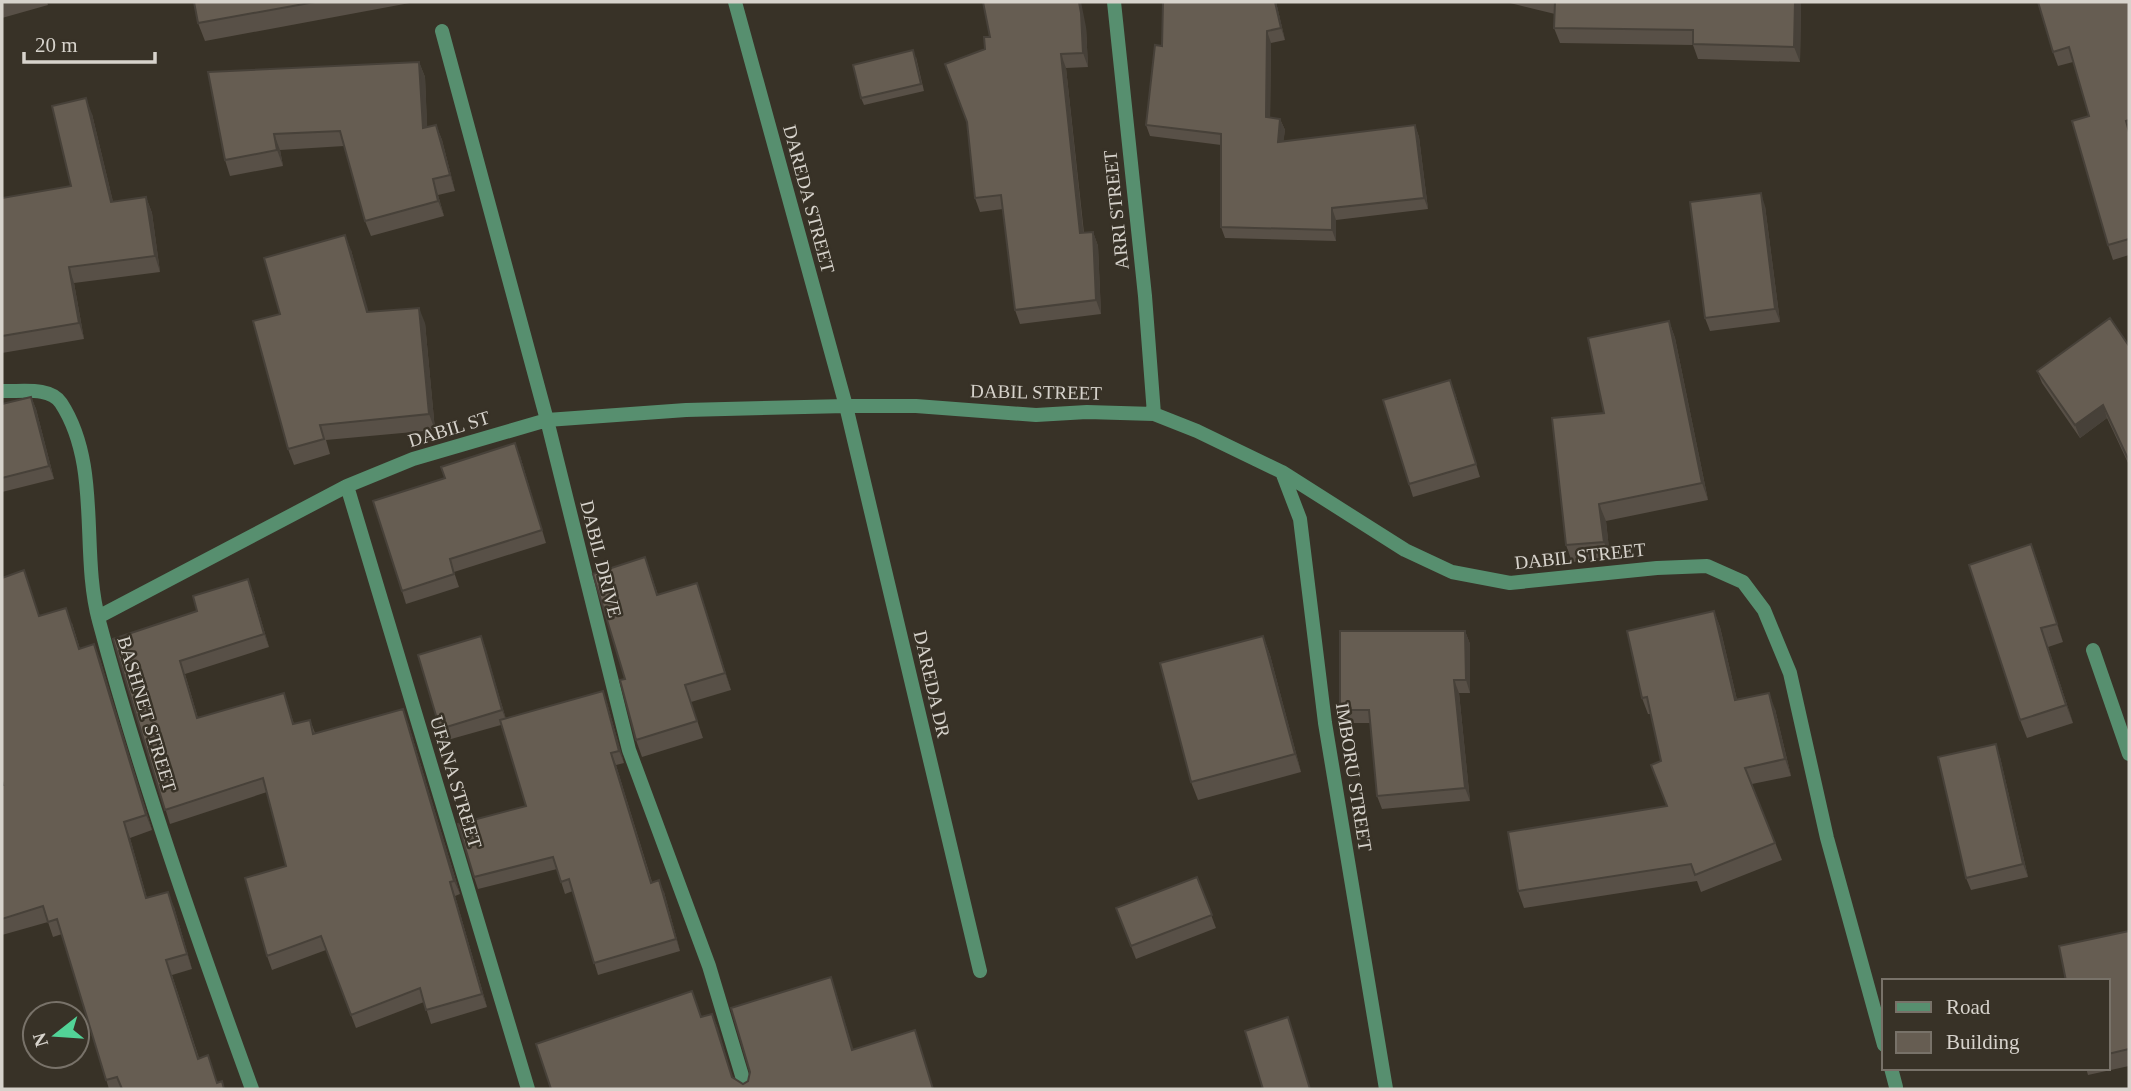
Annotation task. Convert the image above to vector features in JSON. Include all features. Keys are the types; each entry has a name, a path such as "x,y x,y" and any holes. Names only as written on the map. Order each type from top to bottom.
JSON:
{"street":[{"name":"DAREDA STREET","path":"735,2 846,406"},
{"name":"ARRI STREET","path":"1114,2 1145,296 1154,414"},
{"name":"DABIL DRIVE","path":"442,31 547,420 629,750 709,966 746,1089"},
{"name":"BASHNET STREET","path":"2,391 47,392 62,404 76,436 85,480 98,617 200,946 253,1089"},
{"name":"DABIL STREET","path":"846,406 916,406 1036,415 1087,412 1154,414 1197,431 1282,472 1405,550 1452,572 1510,583 1657,568 1707,566 1743,582 1764,610 1790,673 1827,838 1882,1038"},
{"name":"DABIL ST","path":"98,617 347,486 413,459 547,420 686,410 846,406"},
{"name":"DAREDA DR","path":"846,406 980,971"},
{"name":"IMBORU STREET","path":"1282,472 1300,519 1325,723 1387,1089"},
{"name":"UFANA STREET","path":"347,486 528,1089"},
{"path":"2093,650 2129,754"},
{"path":"1892,1070 1896,1087"}],"building":[{"path":"194,2 315,2 198,23"},
{"path":"983,2 1079,2 1083,53 1061,54 1080,233 1093,232 1096,300 1015,310 1001,195 975,198 967,122 945,64 985,49 984,37 990,37"},
{"path":"1163,2 1275,2 1281,28 1267,31 1266,117 1280,119 1278,142 1415,125 1424,198 1332,208 1332,230 1221,227 1221,134 1146,125 1155,45 1162,46"},
{"path":"1555,2 1795,2 1794,47 1693,44 1693,30 1554,28"},
{"path":"2038,2 2129,2 2129,120 2126,121 2129,132 2129,239 2108,245 2072,121 2089,116 2069,47 2053,52"},
{"path":"913,50 921,84 861,98 853,65"},
{"path":"419,62 423,128 436,125 450,175 433,179 438,201 365,221 340,131 274,134 277,150 225,160 208,72"},
{"path":"86,98 111,202 146,197 155,256 69,267 79,323 2,336 2,198 71,186 52,106"},
{"path":"1761,193 1775,309 1705,318 1690,202"},
{"path":"345,235 367,312 419,308 429,414 320,425 324,439 288,449 253,321 280,314 264,258"},
{"path":"2110,318 2129,346 2129,461 2103,405 2075,425 2037,371"},
{"path":"1669,321 1702,483 1599,504 1604,542 1566,545 1552,418 1604,413 1588,338"},
{"path":"1450,380 1476,464 1409,484 1383,400"},
{"path":"31,397 49,466 2,478 2,404"},
{"path":"515,443 542,530 450,559 454,574 402,591 373,501 445,478 441,467"},
{"path":"2031,544 2057,624 2041,628 2066,705 2020,720 1969,565"},
{"path":"645,557 657,595 697,583 725,673 685,685 697,721 636,740 620,680 625,679 593,574"},
{"path":"24,570 39,616 66,608 79,649 94,644 146,815 124,822 146,898 168,892 187,954 166,960 198,1059 208,1055 217,1083 222,1081 224,1089 122,1089 117,1077 106,1080 91,1031 91,1000 82,1000 57,919 48,922 43,906 2,919 2,578"},
{"path":"248,579 264,634 180,661 197,718 284,693 293,724 310,720 313,734 403,709 454,881 450,882 482,994 426,1010 420,988 351,1015 321,936 267,956 245,878 286,866 263,778 165,810 113,639 197,611 193,596"},
{"path":"1714,611 1735,700 1769,693 1785,759 1745,768 1775,843 1695,875 1691,864 1518,891 1508,832 1667,806 1651,765 1661,761 1647,697 1642,698 1627,631"},
{"path":"1340,631 1465,631 1466,680 1454,680 1465,788 1377,796 1369,710 1340,710"},
{"path":"481,636 502,710 440,729 418,655"},
{"path":"1263,636 1295,754 1191,782 1160,663"},
{"path":"603,691 619,751 611,753 651,883 659,880 676,939 594,963 569,879 561,882 553,857 474,877 458,824 526,806 500,720"},
{"path":"1996,744 2023,864 1966,878 1938,757"},
{"path":"1197,877 1212,915 1131,946 1116,908"},
{"path":"2129,931 2129,1049 2110,1054 2110,979 2066,979 2059,946"},
{"path":"831,977 852,1050 915,1030 933,1089 551,1089 536,1044 692,991 701,1017 712,1014 732,1077 743,1084 748,1081 750,1072 731,1008"},
{"path":"1288,1017 1310,1089 1263,1089 1245,1031"}]}
